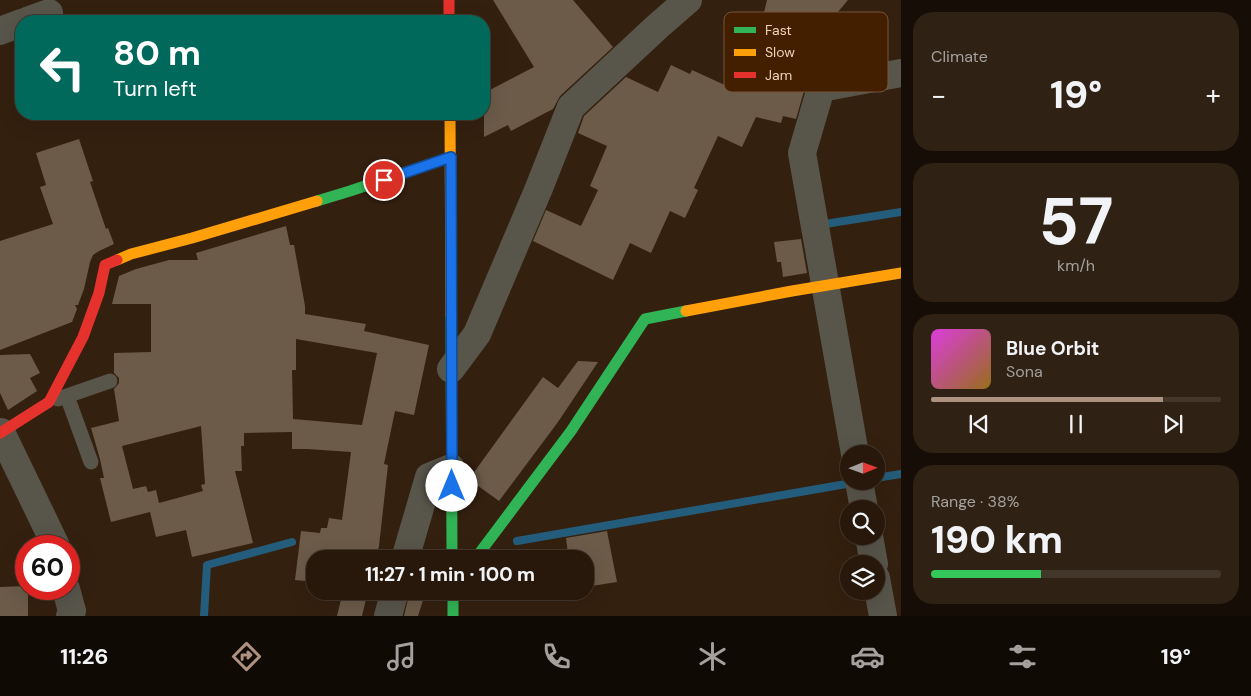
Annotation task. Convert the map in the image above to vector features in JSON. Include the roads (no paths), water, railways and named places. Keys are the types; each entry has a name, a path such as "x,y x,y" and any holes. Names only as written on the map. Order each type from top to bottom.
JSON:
{"street":[{"path":"449,0 450,15"},
{"path":"451,369 477,334 571,107 688,0"},
{"path":"0,31 15,25"},
{"path":"888,75 901,73"},
{"path":"820,92 802,153 852,445"},
{"path":"450,120 452,550"},
{"path":"51,535 1,432 49,402 83,337 105,265 131,254 341,194 451,157"},
{"path":"482,550 571,431 645,320 901,273"},
{"path":"408,550 429,477 452,468"},
{"path":"69,600 72,611 70,616"},
{"path":"388,616 393,600"},
{"path":"453,600 453,616"},
{"path":"880,600 883,616"}],"lane":[{"path":"49,402 110,381"},
{"path":"67,396 91,462"}],"waterway":[{"path":"825,224 901,212"},
{"path":"885,477 901,474"},
{"path":"517,541 840,485"},
{"path":"204,616 207,565 292,542"}]}
